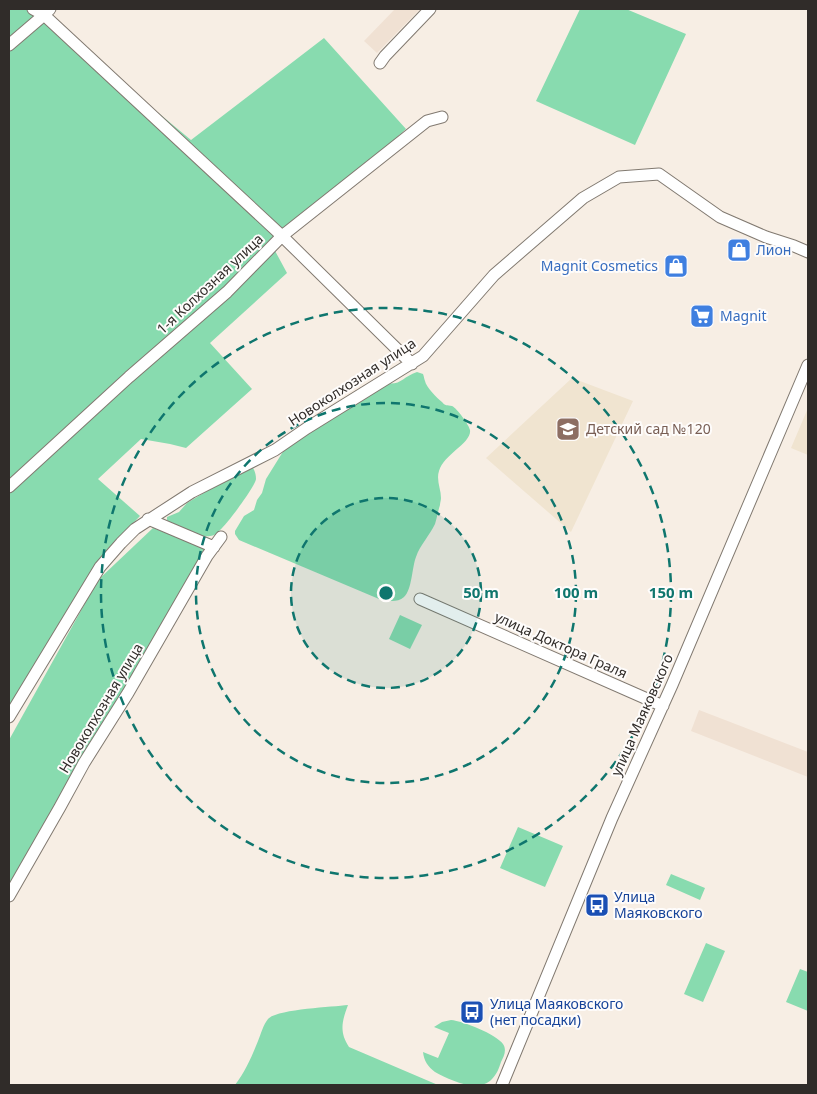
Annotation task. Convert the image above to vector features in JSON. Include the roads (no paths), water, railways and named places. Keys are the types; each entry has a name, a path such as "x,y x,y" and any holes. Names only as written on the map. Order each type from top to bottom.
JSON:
{"street":[{"path":"33,9 47,12 282,236 412,364"},
{"path":"380,63 384,56 430,9"},
{"path":"9,45 47,12"},
{"name":"1-я Колхозная улица","path":"9,487 129,377 227,292 282,236 427,121 442,117"},
{"name":"Новоколхозная улица","path":"9,717 100,567 135,529 192,492 275,450 423,356 494,276 583,198 619,177 659,174 720,217 766,237 808,252"},
{"name":"улица Маяковского","path":"504,1082 612,818 703,614 808,365"},
{"name":"Новоколхозная улица","path":"9,896 84,763 218,542 148,519"},
{"name":"улица Доктора Граля","path":"420,599 663,706"}],"place":[{"name":"Лион","path":"739,250"},
{"name":"Magnit Cosmetics","path":"676,266"},
{"name":"Magnit","path":"702,316"},
{"name":"Детский сад №120","path":"568,429"},
{"name":"Улица Маяковского","path":"597,905"},
{"name":"Улица Маяковского (нет посадки)","path":"472,1012"}]}
